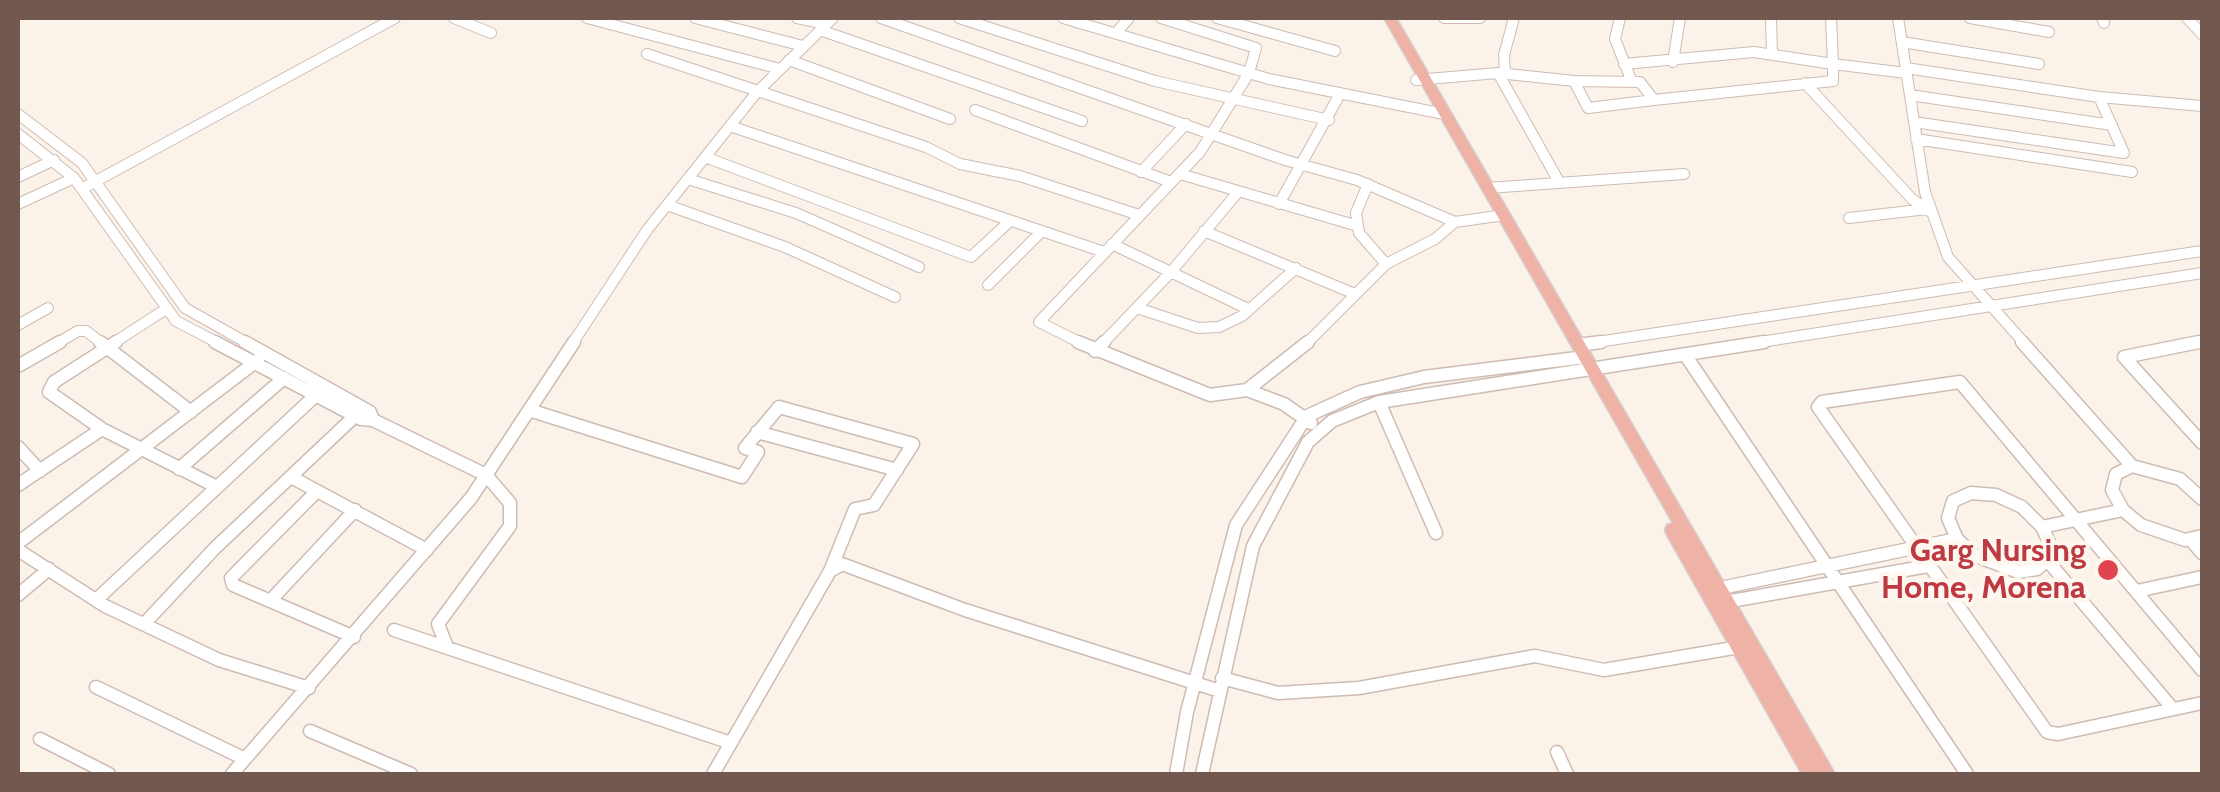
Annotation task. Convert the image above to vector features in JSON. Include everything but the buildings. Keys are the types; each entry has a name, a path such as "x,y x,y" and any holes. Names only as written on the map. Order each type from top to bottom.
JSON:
{"highway":[{"path":"1382,18 1421,80"},
{"path":"1390,18 1440,114 1717,596 1826,774"},
{"path":"1440,114 1488,188 1498,216"},
{"path":"1747,646 1812,774"}],"street":[{"path":"82,188 395,18"},
{"path":"454,18 491,33"},
{"path":"587,18 780,69"},
{"path":"695,18 804,46"},
{"path":"798,18 826,24 1082,121"},
{"path":"881,18 1301,165 1368,184 1455,222 1498,216"},
{"path":"914,28 925,18"},
{"path":"959,18 1114,69 1328,120"},
{"path":"1063,18 1249,73 1440,114"},
{"path":"1116,33 1129,18"},
{"path":"1161,18 1256,48 1249,73 1214,134 1039,322 1095,351 1210,394 1247,390 1284,404 1318,429"},
{"path":"1217,18 1335,51"},
{"path":"1444,18 1480,18"},
{"path":"1514,18 1501,74 1558,180"},
{"path":"1620,18 1615,39 1632,82"},
{"path":"1673,62 1680,18"},
{"path":"1771,18 1772,53"},
{"path":"1574,81 1588,108 1835,80 1831,18"},
{"path":"1898,18 1930,211 1948,256 1970,286 2132,466"},
{"path":"1970,18 2049,32"},
{"path":"2188,19 2202,22"},
{"path":"2188,19 2202,34"},
{"path":"232,774 427,550 486,475 667,205 757,92 826,24"},
{"path":"1902,42 2039,64"},
{"path":"1624,64 1772,53 2099,97 2202,106"},
{"path":"647,54 926,147 960,164 1020,176 1139,214"},
{"path":"789,60 950,119"},
{"path":"1421,80 1501,74 1640,82 1654,100"},
{"path":"1805,83 1912,199 1930,211"},
{"path":"1279,204 1340,94"},
{"path":"1910,94 2112,125"},
{"path":"1914,122 2124,153 2099,97"},
{"path":"975,110 1140,172 1238,192 1358,226"},
{"path":"18,114 82,163 185,308 284,378 355,416 373,420 486,475 510,503 510,526 438,624 447,647"},
{"path":"1140,172 1186,124"},
{"path":"730,126 1042,232 1108,248 1171,272 1248,310"},
{"path":"18,134 74,178 176,321 370,412 373,420"},
{"path":"1916,139 2132,172"},
{"path":"705,157 971,256 978,255 1010,221"},
{"path":"18,177 54,160"},
{"path":"1488,188 1684,174"},
{"path":"18,204 74,178"},
{"path":"688,179 796,213 920,266"},
{"path":"1368,184 1356,213 1358,226 1369,248 1386,264"},
{"path":"1095,351 1171,272 1238,192"},
{"path":"667,205 784,247 895,297"},
{"path":"1850,218 1930,211"},
{"path":"1247,390 1307,343 1386,264 1435,239 1455,222"},
{"path":"1204,231 1355,294"},
{"path":"988,285 1042,232"},
{"path":"1202,774 1253,546 1318,429 1380,402 1582,360 1970,286 2202,251"},
{"path":"1137,308 1207,330 1233,321 1296,268"},
{"path":"1176,774 1236,525 1304,418 1360,392 1424,377 1582,360 1686,356 2202,273"},
{"path":"18,325 48,308"},
{"path":"166,309 54,382 50,392 142,452 217,487"},
{"path":"18,366 78,331 86,331 191,412"},
{"path":"2202,341 2124,358 2202,443"},
{"path":"1686,356 1967,774"},
{"path":"260,359 18,547 96,600 144,624 219,660 310,688"},
{"path":"179,469 284,378"},
{"path":"2202,670 1960,382 1822,402 1818,406 1820,416 2047,732 2058,734 2202,703"},
{"path":"96,600 316,395"},
{"path":"1380,402 1436,534"},
{"path":"528,410 742,477 758,452 746,448 779,407 913,444 874,505 855,510 830,571 712,774"},
{"path":"144,624 214,548 355,416"},
{"path":"18,485 102,429"},
{"path":"757,432 897,470"},
{"path":"18,447 40,471"},
{"path":"2116,512 2112,490 2116,474 2132,466 2155,468 2180,479 2202,497"},
{"path":"291,478 427,550"},
{"path":"317,491 234,571 233,585 354,636"},
{"path":"1971,493 1996,495 2022,507 2042,526 2050,544 2047,560 2037,569 2018,572 1995,567 1957,539 1948,518 1953,501 1971,493"},
{"path":"270,601 355,510"},
{"path":"2042,526 2116,512 2163,536 2196,537 2202,553"},
{"path":"1717,596 1957,539"},
{"path":"2047,560 2173,709"},
{"path":"830,571 849,565 965,610 1195,684 1278,692 1360,688 1535,656 1604,670 1747,646"},
{"path":"1717,596 1838,582 1928,566"},
{"path":"18,595 48,570"},
{"path":"2138,591 2202,577"},
{"path":"394,630 731,743"},
{"path":"96,687 245,760"},
{"path":"310,731 411,774"},
{"path":"40,740 109,774"},
{"path":"1557,752 1566,774"}],"place":[{"name":"Garg Nursing Home, Morena","path":"2108,570"}]}
